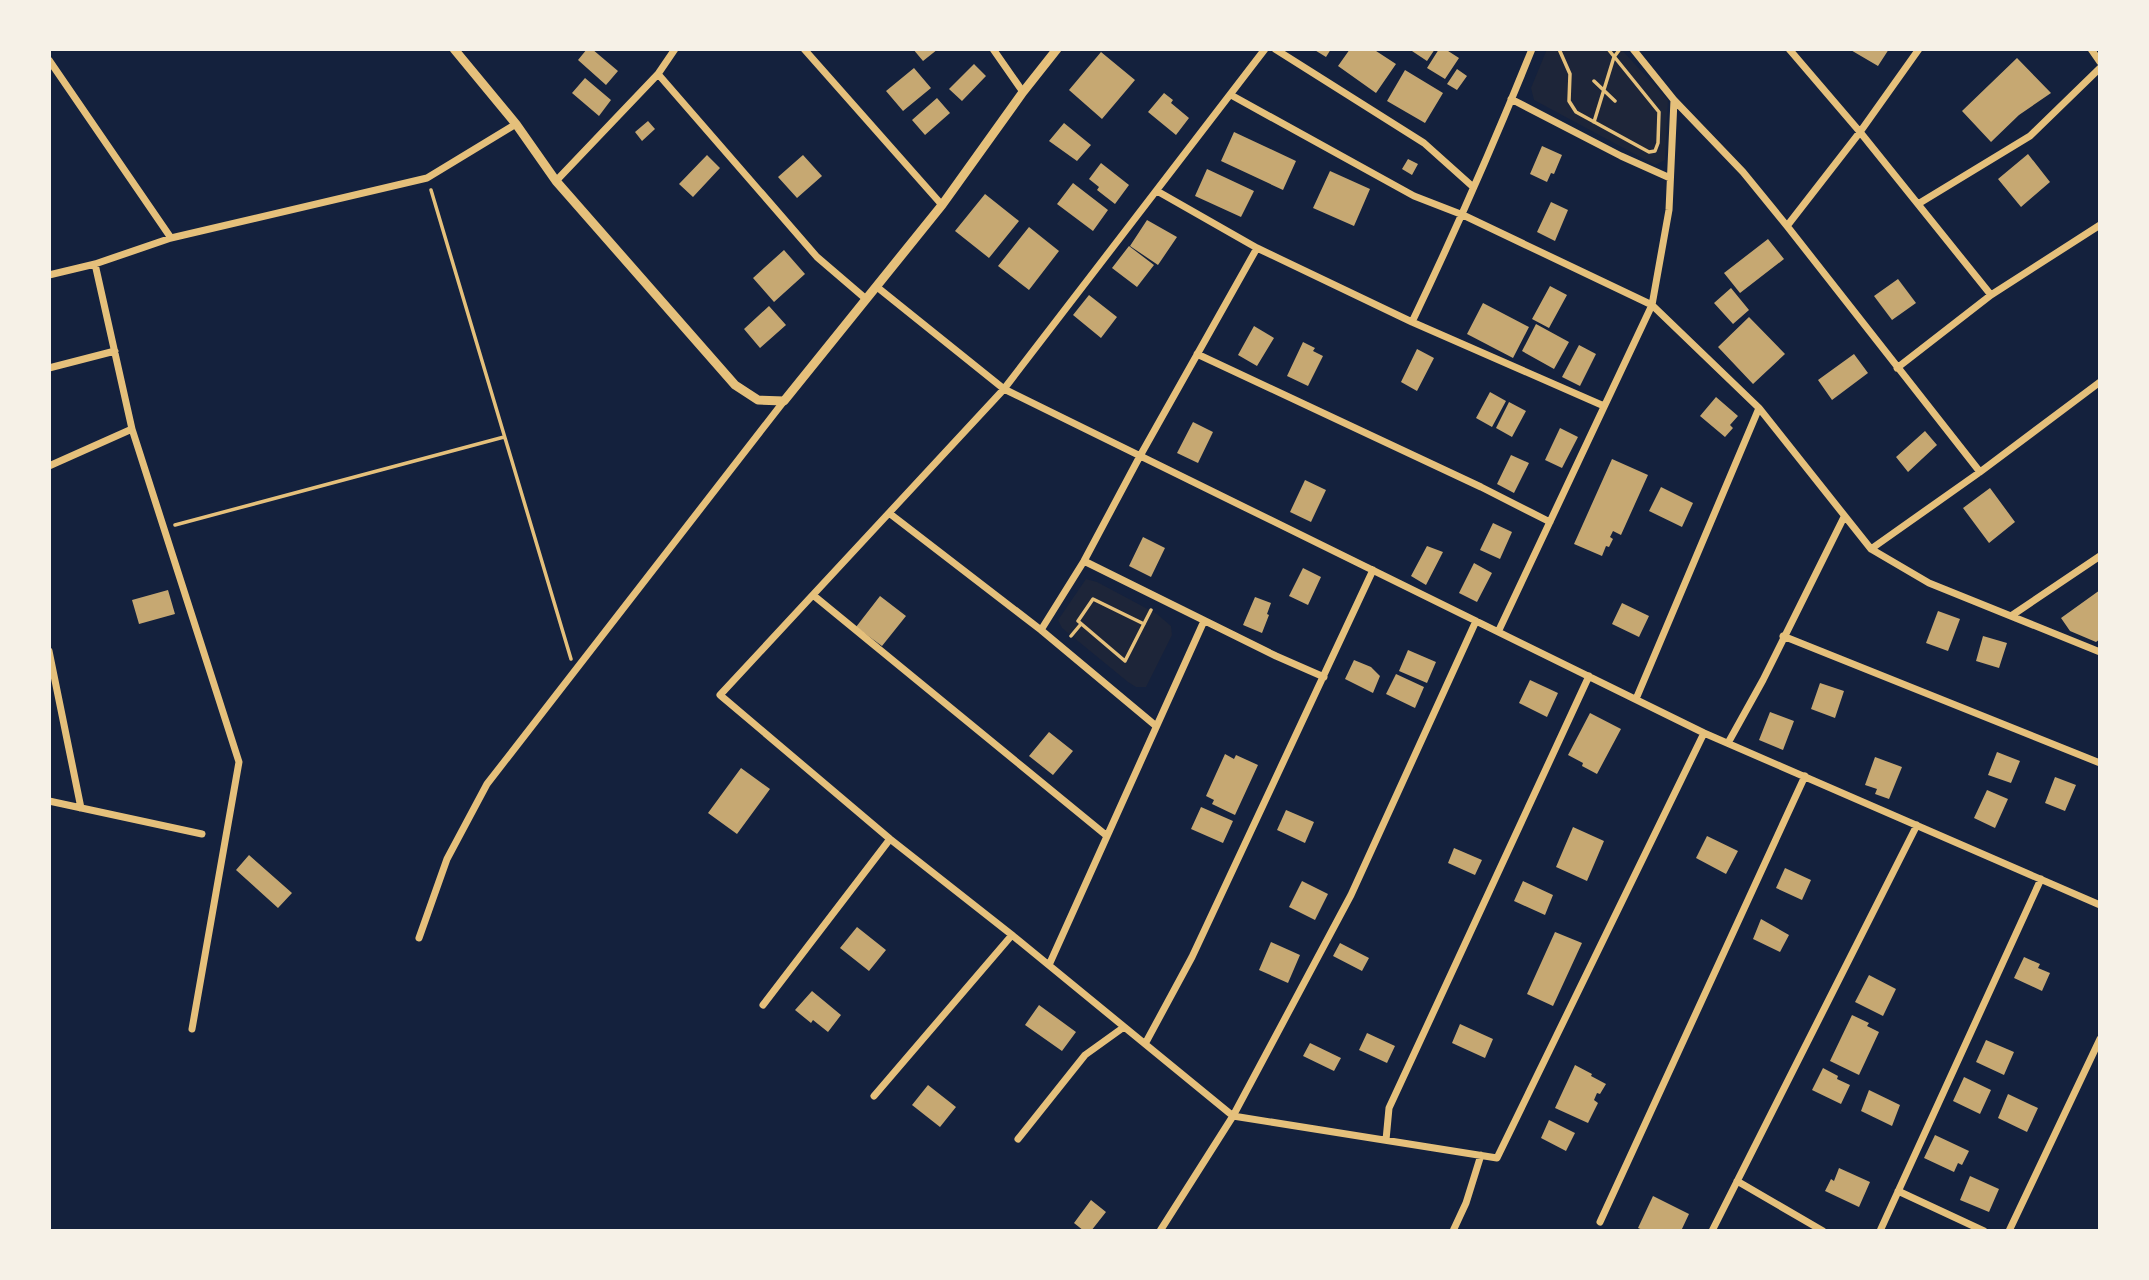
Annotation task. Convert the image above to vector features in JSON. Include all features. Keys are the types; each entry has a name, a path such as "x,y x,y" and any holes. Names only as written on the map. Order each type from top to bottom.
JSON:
{"street":[{"path":"454,49 516,124 556,181 735,385 758,400 784,401"},
{"path":"556,181 658,74 675,49"},
{"path":"804,49 942,205"},
{"path":"993,49 1023,92"},
{"path":"419,938 447,859 487,784 784,401 942,205 1057,49"},
{"path":"1265,49 1004,389 720,695 890,839 1233,1116 1497,1158 1704,733"},
{"path":"1275,49 1423,143 1472,187"},
{"path":"1633,49 1674,100 1743,172 1980,472"},
{"path":"1789,49 1860,132 1991,295"},
{"path":"1787,226 1860,132 1919,49"},
{"path":"2091,49 2100,62"},
{"path":"1412,322 1463,215 1472,187 1530,50"},
{"path":"49,60 171,238"},
{"path":"1918,204 2030,136 2100,68"},
{"path":"658,74 817,257 866,299"},
{"path":"1231,95 1413,196 1463,215 1652,305 1759,408 1871,549 1929,583 2100,652"},
{"path":"1511,99 1621,156 1670,178"},
{"path":"1499,630 1652,305 1669,210 1674,100"},
{"path":"49,275 95,264 171,238 427,178 516,124"},
{"path":"1157,191 1256,248 1412,322 1604,406"},
{"path":"1897,368 1991,295 2100,225"},
{"path":"1041,630 1084,561 1256,248"},
{"path":"95,264 132,429 239,762 192,1029"},
{"path":"877,286 1004,389 1704,733 2100,905"},
{"path":"49,368 115,351"},
{"path":"1197,354 1550,522"},
{"path":"1871,549 2100,382"},
{"path":"1636,699 1759,408"},
{"path":"49,466 132,429"},
{"path":"890,513 1041,630 1156,726"},
{"path":"1728,743 1763,680 1844,517"},
{"path":"2011,616 2100,556"},
{"path":"1084,561 1324,677"},
{"path":"1145,1044 1192,957 1373,570"},
{"path":"813,595 1107,836"},
{"path":"1049,965 1204,621"},
{"path":"1160,1231 1233,1116 1351,895 1476,621"},
{"path":"1783,636 2100,763"},
{"path":"49,651 81,808"},
{"path":"1386,1140 1389,1108 1589,676"},
{"path":"1600,1222 1805,776"},
{"path":"49,801 202,834"},
{"path":"1712,1231 1917,825"},
{"path":"763,1005 890,839"},
{"path":"1880,1231 2040,879"},
{"path":"874,1096 1012,935"},
{"path":"1018,1139 1085,1055 1124,1027"},
{"path":"2009,1231 2100,1039"},
{"path":"1453,1231 1466,1203 1481,1155"},
{"path":"1737,1181 1823,1231"},
{"path":"1898,1191 1984,1231"}],"path":[{"path":"1559,49 1570,74 1568,97 1571,107 1649,152 1656,149 1659,111 1608,49"},
{"path":"1594,122 1620,49"},
{"path":"1594,81 1615,101"},
{"path":"427,178 574,671"},
{"path":"164,528 505,437"},
{"path":"1144,624 1093,599 1077,621 1125,661 1144,624 1151,610"},
{"path":"1071,636 1082,624"}],"shaded area":[{"path":"1547,49 1621,49 1668,100 1665,160 1655,165 1534,100 1531,88"},
{"path":"1086,579 1097,582 1157,614 1171,626 1172,635 1146,687 1136,687 1128,682 1062,628 1058,620"}],"building":[{"path":"587,49 592,49 618,71 606,85 578,60"},
{"path":"913,49 938,49 923,61"},
{"path":"1313,49 1331,49 1326,57"},
{"path":"1350,49 1373,49 1396,64 1376,93 1338,66"},
{"path":"1409,49 1435,49 1427,61"},
{"path":"1439,49 1445,49 1459,58 1445,79 1427,68"},
{"path":"1849,49 1889,49 1878,66"},
{"path":"1101,52 1135,80 1102,119 1069,90"},
{"path":"2017,58 2051,93 2019,115 1991,142 1962,111"},
{"path":"974,64 986,76 962,101 949,89"},
{"path":"914,68 931,88 903,111 886,91"},
{"path":"1457,69 1467,76 1457,90 1447,84"},
{"path":"1405,70 1443,93 1425,123 1387,101"},
{"path":"585,78 611,100 599,116 572,93"},
{"path":"1164,93 1173,100 1171,103 1189,118 1176,135 1148,112"},
{"path":"937,98 950,113 925,135 912,120"},
{"path":"648,121 655,129 642,141 635,132"},
{"path":"1064,123 1091,145 1077,161 1049,141"},
{"path":"1234,132 1296,161 1283,190 1221,161"},
{"path":"1542,146 1562,155 1554,174 1551,173 1547,182 1530,174"},
{"path":"2028,154 2050,182 2021,207 1998,179"},
{"path":"707,155 720,168 693,197 679,184"},
{"path":"803,155 822,176 797,198 778,177"},
{"path":"1408,159 1418,164 1412,175 1402,169"},
{"path":"1101,163 1129,185 1115,204 1097,190 1099,187 1089,179"},
{"path":"1207,169 1254,191 1241,217 1195,196"},
{"path":"1330,171 1370,189 1354,226 1313,208"},
{"path":"1073,183 1108,210 1093,231 1057,204"},
{"path":"985,194 1019,221 989,258 955,231"},
{"path":"1551,202 1568,210 1555,241 1537,232"},
{"path":"1147,220 1177,237 1158,265 1130,246"},
{"path":"1029,227 1059,251 1029,290 998,266"},
{"path":"1768,239 1784,259 1740,293 1724,273"},
{"path":"1129,246 1154,265 1137,287 1112,268"},
{"path":"784,250 805,274 774,302 753,278"},
{"path":"1898,279 1916,303 1892,320 1874,296"},
{"path":"1550,286 1567,295 1549,328 1532,319"},
{"path":"1731,288 1749,310 1733,324 1714,303"},
{"path":"1089,295 1117,317 1101,338 1073,315"},
{"path":"1483,303 1529,327 1513,358 1467,334"},
{"path":"769,306 786,325 760,348 744,329"},
{"path":"1749,317 1785,354 1753,384 1718,347"},
{"path":"1536,324 1569,342 1554,369 1522,351"},
{"path":"1254,326 1274,338 1257,366 1238,355"},
{"path":"1303,342 1323,356 1308,386 1287,376"},
{"path":"1579,345 1596,354 1580,386 1562,377"},
{"path":"1417,349 1434,358 1417,391 1401,382"},
{"path":"1854,354 1868,373 1832,400 1818,380"},
{"path":"1490,392 1506,401 1492,427 1476,418"},
{"path":"1716,397 1738,416 1725,437 1700,416"},
{"path":"1509,402 1526,411 1512,437 1496,428"},
{"path":"1193,422 1213,432 1198,463 1177,453"},
{"path":"1560,428 1578,437 1562,468 1545,460"},
{"path":"1925,431 1937,445 1908,472 1896,457"},
{"path":"1511,455 1529,463 1514,493 1497,484"},
{"path":"1612,459 1648,475 1621,535 1613,531 1610,537 1613,539 1602,556 1574,544"},
{"path":"1305,480 1326,490 1311,522 1290,512"},
{"path":"1661,487 1693,503 1682,527 1649,511"},
{"path":"1990,488 2015,522 1989,543 1963,508"},
{"path":"1493,523 1512,532 1500,559 1480,550"},
{"path":"1143,537 1165,548 1151,577 1129,566"},
{"path":"1427,546 1443,552 1426,585 1411,576"},
{"path":"1474,563 1492,573 1477,602 1459,593"},
{"path":"1303,568 1321,577 1308,605 1289,596"},
{"path":"168,590 175,614 139,624 132,600"},
{"path":"2100,590 2100,639 2096,642 2070,631 2061,618"},
{"path":"880,596 906,616 882,646 856,627"},
{"path":"1255,597 1271,603 1262,633 1243,625"},
{"path":"1622,603 1649,616 1639,637 1612,624"},
{"path":"1938,611 1960,619 1948,651 1926,643"},
{"path":"1983,636 2007,643 1999,668 1976,661"},
{"path":"1408,650 1436,662 1427,683 1399,671"},
{"path":"1354,660 1371,667 1380,676 1373,693 1345,679"},
{"path":"1396,674 1424,687 1415,708 1386,694"},
{"path":"1530,680 1558,693 1547,717 1519,703"},
{"path":"1820,683 1844,691 1835,718 1811,709"},
{"path":"1770,712 1794,721 1783,750 1759,740"},
{"path":"1590,713 1621,729 1597,774 1568,755"},
{"path":"1049,732 1073,751 1053,775 1029,756"},
{"path":"1997,752 2020,761 2011,783 1988,775"},
{"path":"1225,754 1234,759 1236,755 1258,765 1235,815 1212,804 1214,800 1206,796"},
{"path":"1875,757 1902,767 1889,799 1875,794 1877,789 1865,785"},
{"path":"741,768 770,789 737,834 708,813"},
{"path":"2055,777 2076,785 2065,811 2045,803"},
{"path":"1987,790 2008,799 1995,828 1974,818"},
{"path":"1201,807 1233,821 1223,843 1191,829"},
{"path":"1286,810 1314,822 1305,843 1277,830"},
{"path":"1573,827 1604,841 1587,881 1556,867"},
{"path":"1707,836 1738,851 1726,874 1696,858"},
{"path":"1454,848 1482,860 1475,875 1448,863"},
{"path":"249,855 292,893 278,908 236,870"},
{"path":"1785,868 1811,880 1802,900 1776,888"},
{"path":"1302,881 1328,894 1315,920 1289,907"},
{"path":"1523,881 1553,895 1545,915 1514,901"},
{"path":"1761,919 1789,935 1780,952 1753,939"},
{"path":"857,927 886,950 869,971 840,948"},
{"path":"1555,932 1582,943 1553,1006 1527,994"},
{"path":"1271,942 1300,955 1288,983 1259,970"},
{"path":"1340,943 1369,958 1362,971 1333,956"},
{"path":"2024,957 2040,964 2038,968 2050,973 2042,991 2014,978"},
{"path":"1869,975 1896,989 1883,1016 1855,1002"},
{"path":"812,991 841,1015 828,1032 795,1010"},
{"path":"1039,1005 1076,1032 1062,1051 1025,1025"},
{"path":"1852,1015 1869,1023 1867,1026 1879,1032 1859,1075 1830,1061"},
{"path":"1460,1024 1493,1039 1485,1058 1452,1043"},
{"path":"1367,1033 1395,1046 1387,1063 1359,1050"},
{"path":"1986,1040 2014,1052 2004,1075 1976,1062"},
{"path":"1310,1043 1341,1058 1334,1071 1303,1056"},
{"path":"1575,1065 1606,1084 1600,1094 1597,1093 1594,1100 1598,1103 1588,1123 1555,1108"},
{"path":"1823,1068 1850,1085 1841,1104 1812,1090"},
{"path":"1964,1077 1991,1090 1980,1114 1953,1101"},
{"path":"928,1085 956,1107 940,1127 912,1105"},
{"path":"1869,1090 1900,1105 1892,1126 1861,1111"},
{"path":"2008,1094 2038,1108 2027,1132 1998,1118"},
{"path":"1549,1120 1575,1133 1566,1151 1541,1138"},
{"path":"1935,1135 1969,1151 1962,1165 1958,1163 1954,1172 1924,1158"},
{"path":"1839,1168 1870,1182 1859,1207 1825,1191 1831,1179 1834,1181"},
{"path":"1970,1176 1999,1189 1989,1212 1960,1200"},
{"path":"1653,1196 1689,1214 1681,1231 1645,1231 1638,1228"},
{"path":"1091,1200 1106,1212 1091,1231 1084,1231 1074,1223"}]}
